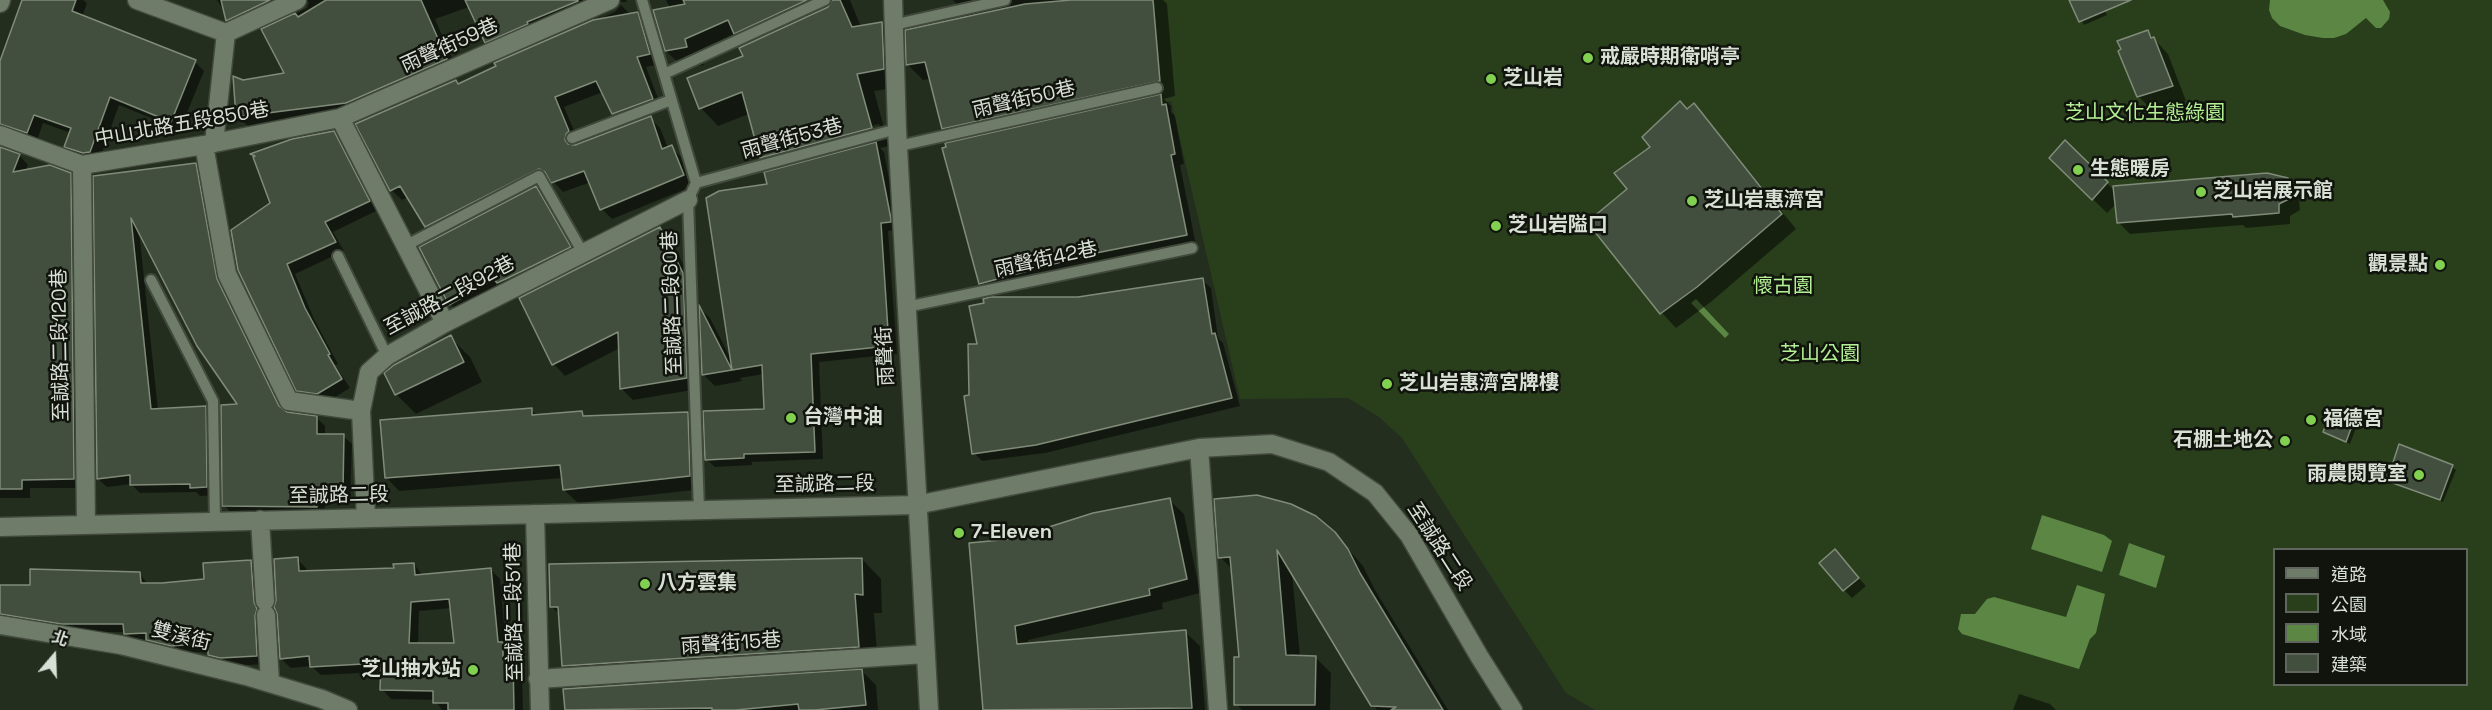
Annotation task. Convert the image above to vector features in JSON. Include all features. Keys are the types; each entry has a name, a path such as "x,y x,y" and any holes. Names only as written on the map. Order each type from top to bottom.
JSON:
{"street":[{"path":"137,0 226,33 297,0"},
{"name":"雨聲街59巷","path":"340,118 610,0"},
{"name":"雨聲街","path":"893,0 916,505 929,710"},
{"path":"226,33 209,144 227,274 289,401 361,411"},
{"path":"340,118 445,323"},
{"name":"中山北路五段850巷","path":"0,135 82,165 209,144 340,118"},
{"name":"至誠路二段120巷","path":"82,165 86,524"},
{"name":"至誠路二段92巷","path":"366,518 361,411 369,372 387,356 445,323 688,200"},
{"name":"至誠路二段","path":"0,527 916,505 1199,448 1272,444 1329,462 1375,493 1409,536 1513,710"},
{"path":"1199,448 1218,710"},
{"name":"至誠路二段51巷","path":"535,514 540,710"},
{"path":"260,520 270,682"},
{"name":"雙溪街","path":"0,625 121,645 270,682 348,710"},
{"name":"雨聲街15巷","path":"538,679 926,654"}],"lane":[{"path":"642,0 696,183"},
{"path":"664,74 825,0"},
{"path":"893,25 1005,0"},
{"name":"雨聲街50巷","path":"898,138 1157,88"},
{"path":"572,138 671,100"},
{"name":"雨聲街53巷","path":"696,183 898,138"},
{"path":"405,246 539,176 583,253"},
{"name":"至誠路二段60巷","path":"696,183 688,200 699,510"},
{"name":"雨聲街42巷","path":"906,307 1192,248"},
{"path":"338,256 387,356"},
{"path":"151,280 213,401 215,521"}],"green space":[{"name":"芝山公園","path":"1136,0 2492,0 2492,710 1595,710 1566,693 1402,438 1379,417 1348,398 1240,399 1171,101 1164,102"}],"water":[{"path":"2270,0 2383,0 2390,12 2389,19 2381,28 2376,28 2366,18 2346,34 2334,38 2323,38 2305,35 2280,26 2272,18 2269,10"},
{"path":"1696,299 1729,334 1725,338 1691,303"},
{"path":"2042,515 2104,535 2112,541 2102,572 2031,549"},
{"path":"2129,543 2165,556 2156,588 2119,575"},
{"path":"2077,585 2105,594 2096,633 2090,639 2079,669 1962,634 1958,629 1961,614 1975,614 1987,599 1994,597 2066,617"}],"building":[{"path":"22,0 76,0 72,11 196,60 171,122 110,97 90,152 83,153 64,147 71,128 34,115 27,133 0,124 0,61"},
{"path":"221,0 270,0 226,21"},
{"path":"326,0 421,0 447,59 346,103 236,117 233,76 243,80 284,73 261,29 295,13 298,17"},
{"path":"465,0 578,1 527,22 528,24 485,43"},
{"path":"683,0 807,0 734,34 728,20 685,39 687,47 665,51 653,10 685,4"},
{"path":"832,0 840,0 852,27 882,22 884,69 857,74 872,128 760,158 742,92 699,109 687,78 743,56 739,48 828,7"},
{"path":"1071,0 1153,0 1160,81 942,129 925,62 906,65 905,30 1025,4"},
{"path":"2069,0 2131,0 2079,22"},
{"path":"638,12 650,54 637,57 653,99 612,114 596,81 555,97 569,131 565,140 568,144 575,145 651,116 662,149 672,145 684,175 600,210 584,171 551,183 545,172 539,169 425,227 400,186 390,191 355,124 456,80 458,84 496,66 494,63 593,20"},
{"path":"2148,30 2151,38 2154,37 2173,86 2137,97 2118,51 2121,49 2117,41"},
{"path":"1161,94 1162,105 1166,104 1175,154 1171,155 1187,235 1091,254 979,284 942,148 946,147 945,143"},
{"name":"芝山岩惠濟宮","path":"1680,101 1687,109 1694,103 1782,214 1697,287 1660,314 1587,222 1627,189 1614,173 1650,147 1642,137"},
{"path":"334,131 370,201 325,222 336,242 287,264 305,308 342,379 317,394 296,391 238,270 231,230 270,203 253,157 255,156 250,154 292,139"},
{"name":"生態暖房","path":"2065,140 2108,182 2092,200 2049,158"},
{"path":"876,142 891,219 891,222 881,223 889,346 811,354 815,452 744,454 744,458 705,460 703,411 764,409 762,365 732,370 706,198 719,191 767,184 764,172"},
{"path":"0,147 20,154 13,172 50,165 71,173 74,479 22,480 22,489 0,489"},
{"path":"196,163 217,279 279,406 287,412 317,416 317,434 344,434 343,491 317,491 317,507 222,506 221,405 237,404 197,346 131,218 151,409 206,406 207,487 190,488 190,484 130,485 130,475 97,479 93,176"},
{"name":"芝山岩展示館","path":"2267,173 2288,178 2289,199 2279,204 2279,213 2233,217 2232,214 2117,223 2113,186"},
{"path":"536,186 571,247 497,283 494,279 449,305 419,247"},
{"path":"660,227 683,273 687,378 620,389 618,332 552,365 519,298"},
{"path":"1203,278 1212,334 1215,333 1232,398 1036,445 972,454 964,396 969,395 968,344 977,344 969,306 984,303 983,299 990,297 1078,297"},
{"path":"699,305 732,370 702,375"},
{"path":"451,335 464,362 395,395 384,373 394,365"},
{"path":"532,408 532,415 582,411 583,416 688,412 690,476 563,490 560,465 385,478 380,420"},
{"path":"2330,414 2353,423 2346,442 2323,432"},
{"name":"雨農閱覽室","path":"2399,444 2453,465 2440,500 2387,481"},
{"path":"1257,495 1291,504 1316,516 1335,532 1348,549 1360,573 1443,710 1391,710 1396,707 1371,706 1277,550 1286,655 1316,656 1315,705 1234,705 1234,657 1239,657 1230,557 1218,558 1214,499"},
{"path":"1170,498 1187,579 1149,589 1150,595 1015,626 1017,644 1186,630 1192,708 983,710 969,543 1011,539 1093,513"},
{"path":"1835,549 1859,578 1843,591 1819,563"},
{"path":"298,557 299,571 394,568 393,564 414,563 415,575 491,568 498,642 503,642 503,660 513,660 514,710 448,710 448,703 433,703 433,691 380,690 381,663 310,667 309,656 280,659 277,614 274,607 276,600 274,559","holes":["449,599 454,643 409,643 411,602"]},
{"path":"862,558 863,595 855,594 859,647 562,666 558,607 550,607 549,564"},
{"path":"251,560 254,602 257,609 255,616 257,656 220,658 208,655 208,643 171,646 146,640 146,633 124,634 123,624 61,624 0,614 0,585 30,585 30,569 140,572 141,583 162,583 204,579 203,563"},
{"path":"862,669 866,705 815,710 799,710 798,704 736,710 712,710 712,708 565,710 563,689"}],"place":[{"name":"戒嚴時期衛哨亭","path":"1588,58"},
{"name":"芝山岩","path":"1491,79"},
{"name":"生態暖房","path":"2078,170"},
{"name":"芝山岩展示館","path":"2201,192"},
{"name":"芝山岩惠濟宮","path":"1692,201"},
{"name":"芝山岩隘口","path":"1496,226"},
{"name":"觀景點","path":"2440,265"},
{"name":"芝山岩惠濟宮牌樓","path":"1387,384"},
{"name":"台灣中油","path":"791,418"},
{"name":"福德宮","path":"2311,420"},
{"name":"石棚土地公","path":"2285,441"},
{"name":"雨農閱覽室","path":"2419,475"},
{"name":"7-Eleven","path":"959,533"},
{"name":"八方雲集","path":"645,584"},
{"name":"芝山抽水站","path":"473,670"}],"park label":[{"name":"芝山文化生態綠園","path":"2145,114"},
{"name":"懷古園","path":"1783,287"}]}
